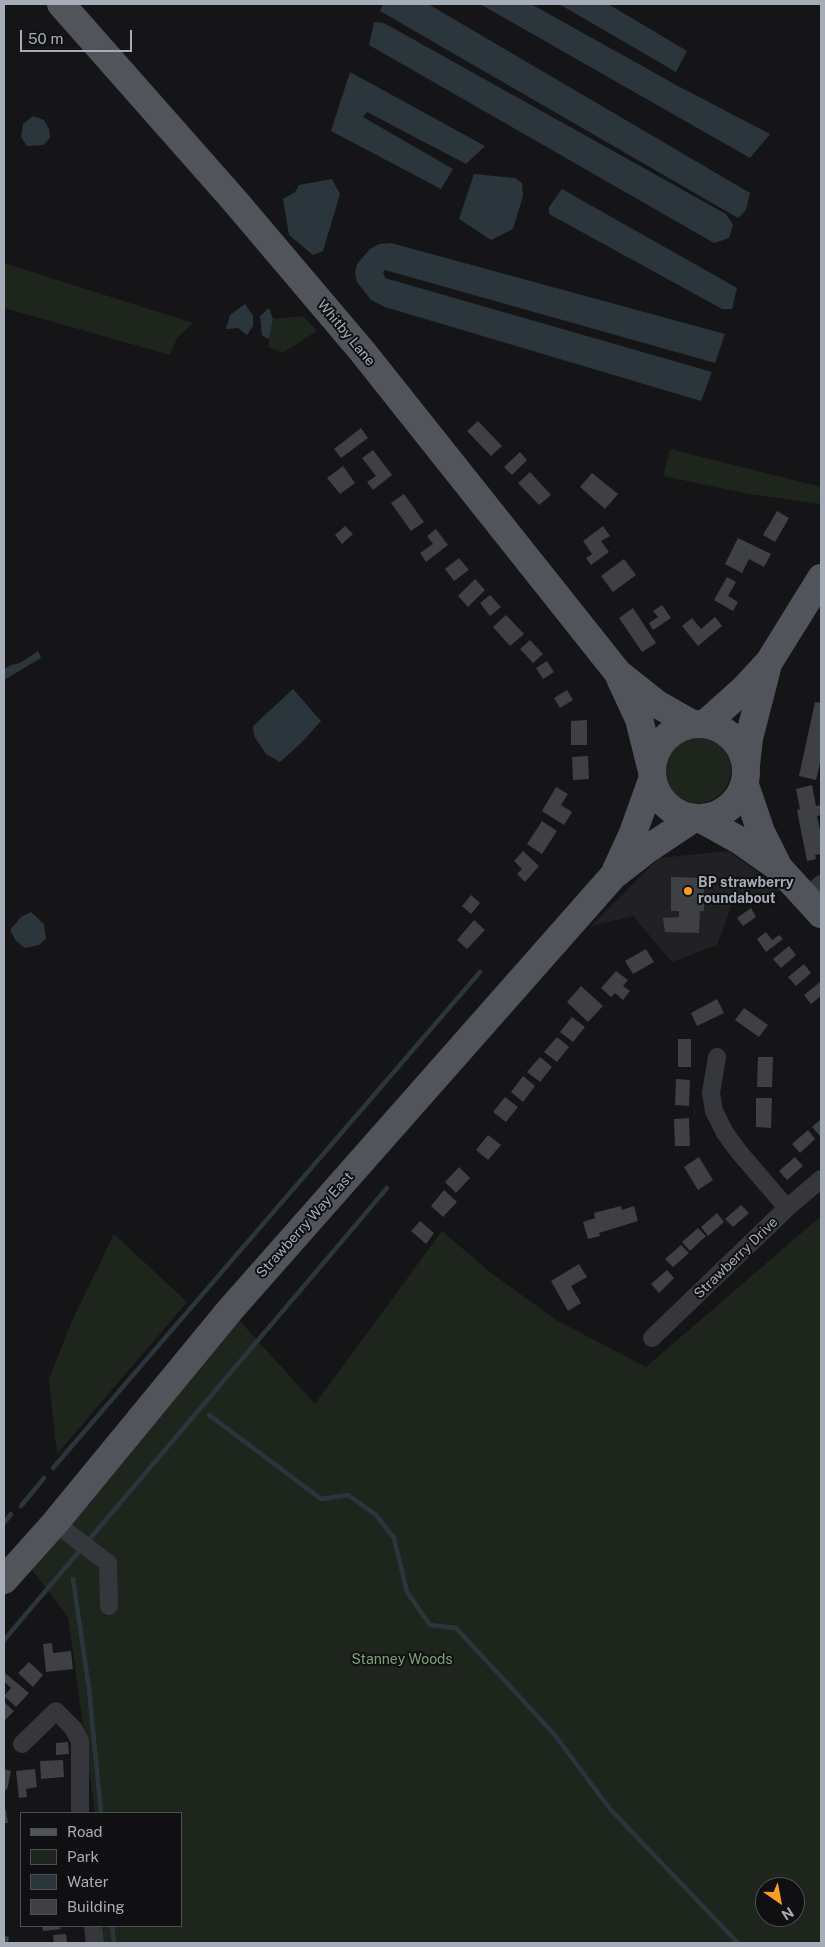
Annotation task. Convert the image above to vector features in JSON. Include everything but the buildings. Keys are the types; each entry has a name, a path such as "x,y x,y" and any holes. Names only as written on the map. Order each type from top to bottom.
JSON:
{"main road":[{"name":"Whitby Lane","path":"61,4 234,200 362,351 618,673 658,704 699,724"},
{"path":"699,724 744,689 769,662 821,578"},
{"path":"697,818 715,816 728,809 738,798 746,775 750,738 769,662"},
{"name":"Whitby Lane","path":"618,673 639,719 652,774"},
{"path":"779,868 761,832 746,775 742,750 733,737 720,728 699,724 677,729 664,738 655,751 652,774 657,794 667,806 679,814 697,818 739,840 817,898"},
{"name":"Strawberry Way East","path":"614,876 633,832 652,774"},
{"name":"Strawberry Way East","path":"4,1580 55,1524 230,1310 614,876 636,858 697,818"}],"street":[{"path":"717,1056 711,1093 714,1111 725,1133 739,1152 787,1208"},
{"name":"Strawberry Drive","path":"652,1338 787,1208 821,1179"},
{"path":"55,1524 108,1563 109,1606"},
{"path":"22,1744 56,1711 73,1728 80,1741 80,1812"},
{"path":"93,1927 94,1943"}],"shaded area":[{"path":"728,851 783,890 733,902 717,945 672,962 633,916 591,926 659,858"}],"green space":[{"path":"4,263 193,323 177,338 170,355 4,308"},
{"path":"303,316 317,331 283,353 268,347 273,319"},
{"path":"670,449 821,487 821,504 749,494 663,476"},
{"path":"691,737 705,737 717,742 726,751 731,763 729,783 722,794 705,803 691,803 679,798 670,789 665,777 665,763 670,751 679,742"},
{"name":"Stanney Woods","path":"821,1216 821,1943 100,1943 97,1927 182,1927 182,1812 95,1812 68,1617 23,1558 230,1310 315,1404 442,1231 490,1272 556,1320 646,1367"},
{"path":"114,1234 187,1302 57,1454 49,1379 71,1323"}],"water":[{"path":"383,4 428,4 750,193 746,210 738,218 380,11"},
{"path":"480,4 531,4 678,86 770,134 750,158"},
{"path":"559,4 608,4 687,51 676,72"},
{"path":"374,22 384,23 726,214 733,225 729,238 714,243 369,45"},
{"path":"350,72 485,146 466,164 367,112 363,117 453,169 441,189 331,131"},
{"path":"33,116 44,120 49,129 50,138 43,145 27,146 21,137 23,124"},
{"path":"474,174 515,178 522,183 523,196 513,229 491,240 459,219"},
{"path":"332,179 340,194 323,251 313,255 289,235 283,199 295,192 299,185"},
{"path":"562,189 737,288 732,309 722,309 549,214 549,207"},
{"path":"391,243 725,334 715,363 385,270 383,272 385,278 712,372 701,401 385,307 371,300 357,282 355,273 357,264 370,249 379,244"},
{"path":"245,304 253,316 253,326 247,335 238,328 226,329 230,315"},
{"path":"269,308 273,319 269,339 262,336 260,316"},
{"path":"38,651 41,658 4,680 4,669 20,663"},
{"path":"293,689 321,721 280,762 266,754 254,736 253,726"},
{"path":"31,912 44,924 46,939 39,945 25,948 16,941 10,930 21,917"}],"waterway":[{"path":"53,1468 480,972"},
{"path":"87,1542 387,1188"},
{"path":"209,1415 321,1499 348,1495 376,1515 394,1538 407,1592 430,1625 456,1628 554,1734 610,1809 738,1943"},
{"path":"21,1506 44,1478"},
{"path":"4,1523 11,1514"},
{"path":"26,1614 82,1548"},
{"path":"73,1579 89,1689 101,1812"},
{"path":"4,1640 27,1613"},
{"path":"112,1927 114,1943"}],"place":[{"name":"BP strawberry roundabout","path":"688,891"}]}
